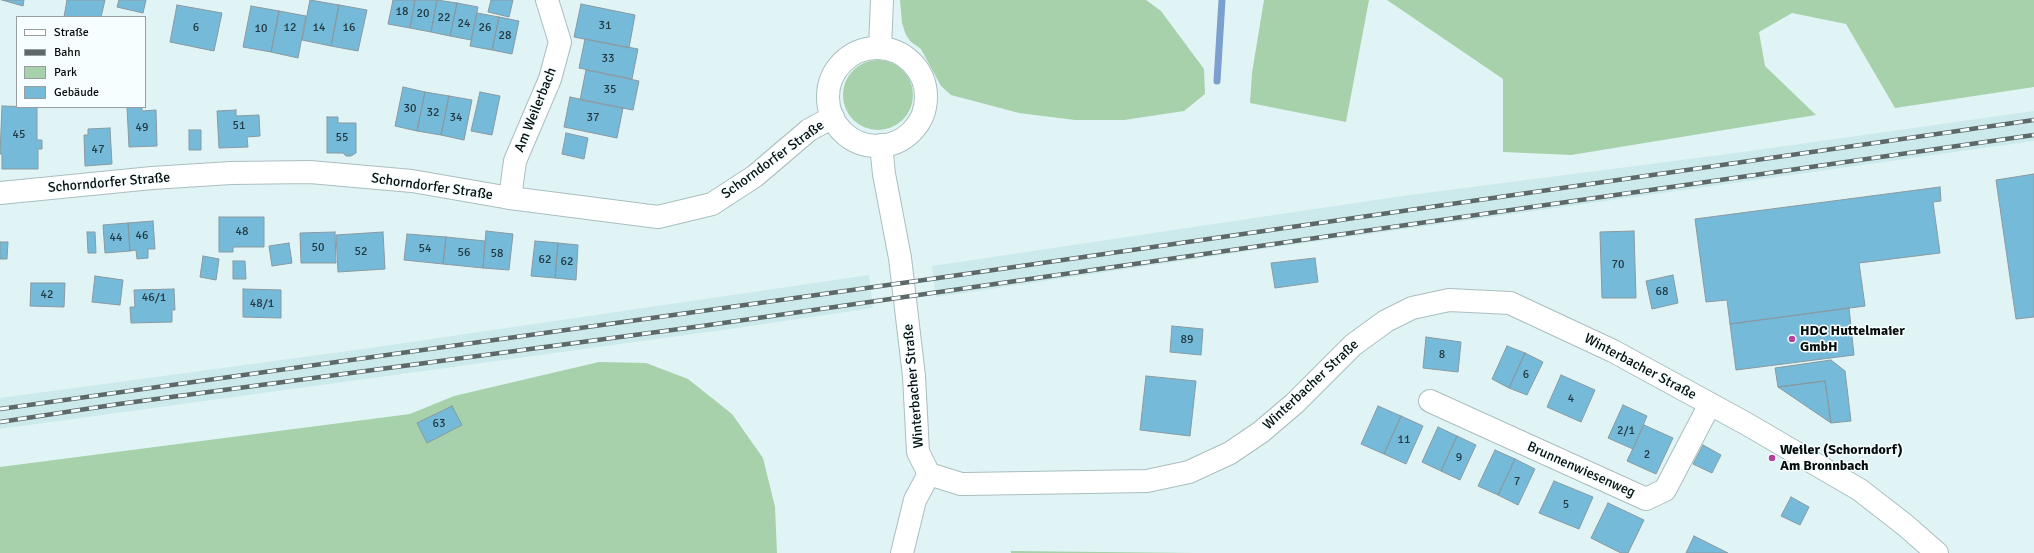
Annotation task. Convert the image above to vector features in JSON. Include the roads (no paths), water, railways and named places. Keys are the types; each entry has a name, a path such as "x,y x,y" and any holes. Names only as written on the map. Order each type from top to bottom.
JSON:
{"street":[{"name":"Am Weilerbach","path":"510,198 515,162 550,79 560,42 547,0"},
{"path":"880,48 882,0"},
{"path":"880,48 896,52 911,61 921,74 926,90 925,106 920,121 910,133 896,141 881,146 866,144 852,139 841,130 832,117 828,101 829,90 837,69 848,57 864,50 880,48"},
{"name":"Schorndorfer Straße","path":"0,193 152,178 231,173 310,172 412,181 510,198 658,217 712,204 755,176 809,130 832,117"},
{"name":"Winterbacher Straße","path":"881,146 884,174 900,258 914,376 918,452 929,474 961,484 966,484 1147,481 1189,472 1230,453 1261,432 1295,403 1353,345 1386,321 1412,308 1449,300 1510,303 1613,351 1710,404 1860,490 1905,525 1937,553"},
{"name":"Brunnenwiesenweg","path":"1430,401 1646,499 1665,490 1710,404"},
{"path":"902,553 915,500 929,474"}],"waterway":[{"path":"1217,81 1222,0"}],"railway":[{"path":"0,409 931,279 2034,120"},
{"path":"0,422 119,404 702,326 2034,135"}],"place":[{"name":"HDC Huttelmaier GmbH","path":"1792,339"},
{"name":"Weiler (Schorndorf) Am Bronnbach","path":"1772,458"}]}
